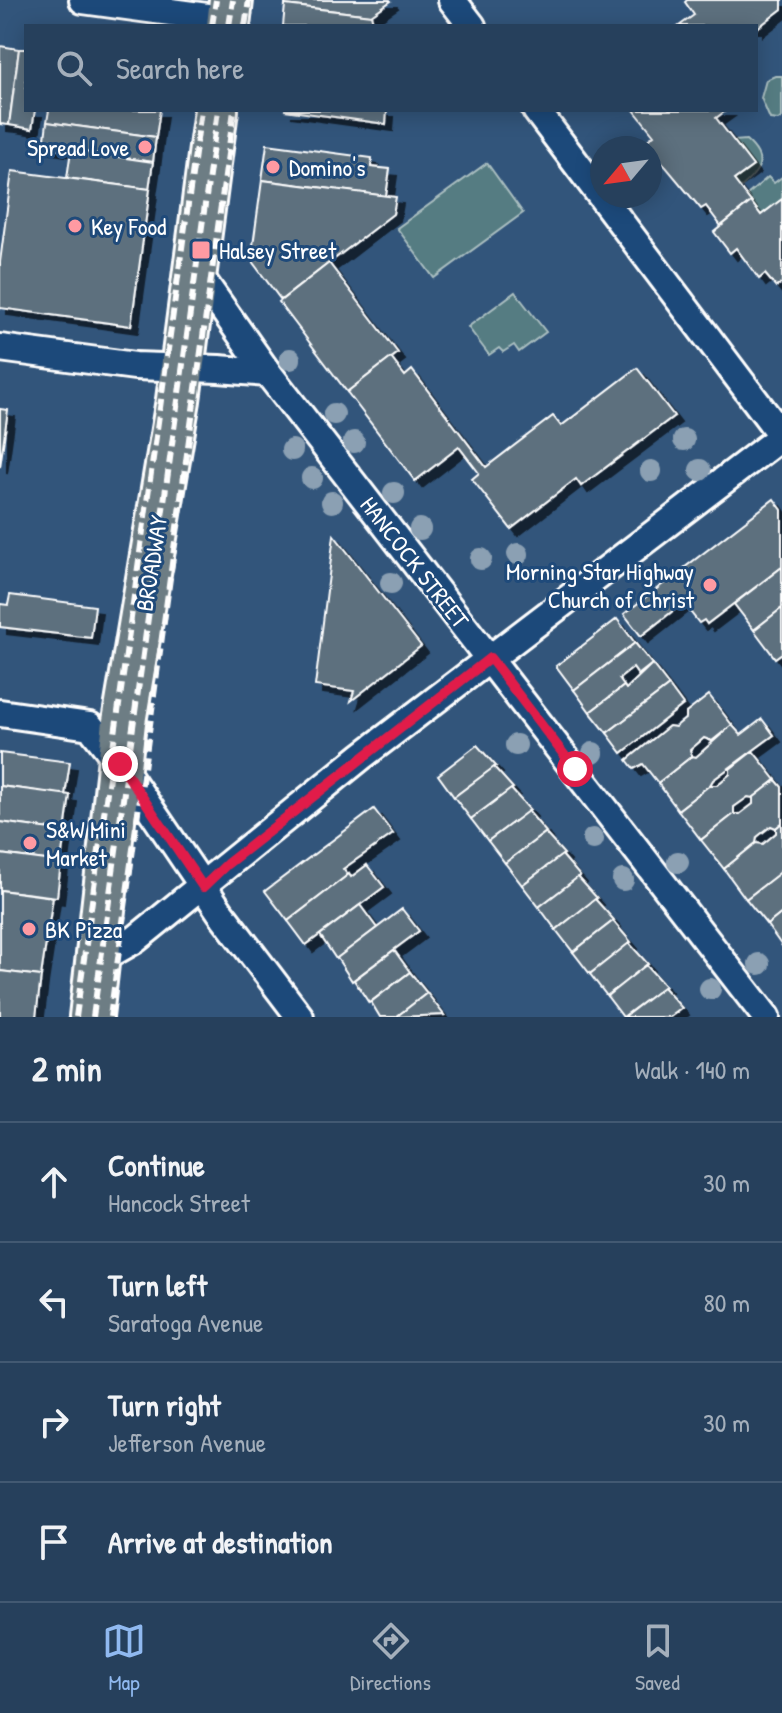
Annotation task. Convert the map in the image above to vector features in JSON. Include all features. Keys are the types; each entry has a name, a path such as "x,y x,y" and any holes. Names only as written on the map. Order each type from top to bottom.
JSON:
{"main road":[{"name":"BROADWAY","path":"91,1017 124,722 182,368 216,112"}],"street":[{"path":"83,0 229,15"},
{"path":"452,0 470,24"},
{"path":"99,960 136,939 490,658 782,436 538,112"},
{"name":"HANCOCK STREET","path":"194,268 268,373 766,1017"},
{"path":"0,348 135,366 268,373"},
{"path":"0,713 90,726 120,764 203,887 300,1017"}],"green space":[{"path":"782,76 782,117 778,120 770,119 761,98 766,80"},
{"path":"746,140 758,154 759,165 740,188 734,180 753,166 733,141"},
{"path":"487,163 523,213 434,278 397,228"},
{"path":"768,177 774,183 782,177 782,199 761,215 746,196"},
{"path":"515,292 546,332 519,352 514,345 503,352 499,348 489,355 468,327"}],"building":[{"path":"286,0 391,1 371,15 285,5"},
{"path":"782,0 782,9 758,27 758,24 682,24 694,15 685,2"},
{"path":"285,5 371,15 373,24 283,24"},
{"path":"0,46 19,49 9,125 0,124"},
{"path":"19,49 24,49 24,112 35,112 32,129 9,125"},
{"path":"49,112 160,112 156,137 47,122"},
{"path":"299,112 387,112 386,124"},
{"path":"636,112 724,112 716,118 753,166 734,180 751,202 721,226 706,206 701,209 662,162 662,136 653,136"},
{"path":"47,122 156,137 153,162 44,147"},
{"path":"267,144 372,158 371,167 390,169 386,196 262,180"},
{"path":"71,150 153,162 149,189 67,178"},
{"name":"Key Food","path":"12,171 150,189 131,326 0,308 0,262"},
{"path":"262,180 396,197 393,214 281,300 251,260"},
{"path":"782,199 782,283 776,287 765,274 759,279 736,248 730,253 714,232 751,202 761,215"},
{"path":"329,263 398,353 347,392 279,302"},
{"path":"391,358 405,376 412,370 486,467 553,416 561,426 637,368 674,416 581,486 576,479 511,529 472,479 479,473 459,447 415,481 347,392"},
{"path":"0,409 8,410 0,467"},
{"name":"Morning Star Highway Church of Christ","path":"774,499 782,510 782,567 707,624 704,620 699,623 683,603 641,636 624,614"},
{"path":"334,535 421,646 351,701 354,691 315,686"},
{"path":"782,567 782,608 754,630 734,604"},
{"path":"10,595 95,606 91,638 0,627 0,604 8,605"},
{"path":"782,608 782,653 775,658 754,630"},
{"path":"617,619 635,643 574,690 556,666"},
{"path":"635,643 652,664 638,675 633,668 619,679 624,686 590,712 574,690"},
{"path":"652,664 669,686 607,733 590,712 624,686 626,689"},
{"path":"669,686 683,705 622,753 607,733"},
{"path":"709,695 732,725 712,741 704,738 690,750 692,756 658,783 643,764 634,769 627,760 669,726 675,727 686,718 686,713"},
{"path":"762,719 774,735 678,810 658,783 692,756 696,757 732,725 741,735"},
{"path":"477,745 496,766 454,797 438,775"},
{"path":"753,751 776,780 753,798 748,797 734,807 734,814 701,840 678,810 710,785 717,785 730,774 730,769"},
{"path":"0,753 70,762 65,795 0,786"},
{"path":"494,767 513,788 471,819 454,797"},
{"path":"776,780 782,787 782,823 776,828 771,826 757,837 756,843 724,869 701,840 734,814 740,814 753,804 753,798"},
{"path":"0,786 70,795 65,831 0,822"},
{"path":"511,789 530,810 488,841 471,819"},
{"path":"374,809 393,834 343,869 348,875 288,921 265,891"},
{"path":"528,811 546,832 505,863 488,841"},
{"path":"0,822 65,831 61,862 0,854"},
{"path":"782,823 780,873 746,899 724,869 756,843 763,844"},
{"path":"545,833 564,854 522,885 505,863"},
{"path":"0,854 61,862 57,897 0,890"},
{"path":"562,855 580,876 539,907 522,885"},
{"path":"367,865 384,887 306,945 288,921 349,874 351,877"},
{"path":"782,871 782,913 767,925 746,899"},
{"path":"578,877 597,898 556,930 539,907"},
{"path":"0,890 53,897 41,976 0,971"},
{"path":"595,899 614,920 573,952 556,930"},
{"path":"360,905 377,928 336,959 320,935"},
{"path":"402,909 419,931 352,981 337,958"},
{"path":"782,913 782,946 767,925"},
{"path":"613,921 631,942 590,974 573,952"},
{"path":"629,943 648,964 607,996 590,974"},
{"path":"394,950 410,972 369,1003 354,980"},
{"path":"646,965 665,986 623,1017 607,996"},
{"path":"0,971 41,976 36,1017 0,1017"},
{"path":"410,972 427,993 396,1017 380,1017 371,1002"},
{"path":"663,987 682,1008 670,1017 624,1017"},
{"path":"427,993 444,1015 396,1017"}],"railway":[{"path":"212,24 216,0"},
{"path":"229,24 233,0"},
{"path":"245,24 249,0"},
{"path":"76,1017 201,112"},
{"path":"93,1017 218,112"},
{"path":"110,1017 234,112"}],"place":[{"name":"Spread Love","path":"145,147"},
{"name":"Domino's","path":"273,167"},
{"name":"Key Food","path":"75,226"},
{"name":"Halsey Street","path":"201,250"},
{"name":"Morning Star Highway Church of Christ","path":"710,585"},
{"name":"S&W Mini Market","path":"30,843"},
{"name":"BK Pizza","path":"29,929"}],"route":[{"path":"120,764 203,887 227,864 362,756 490,658 575,769"}]}
